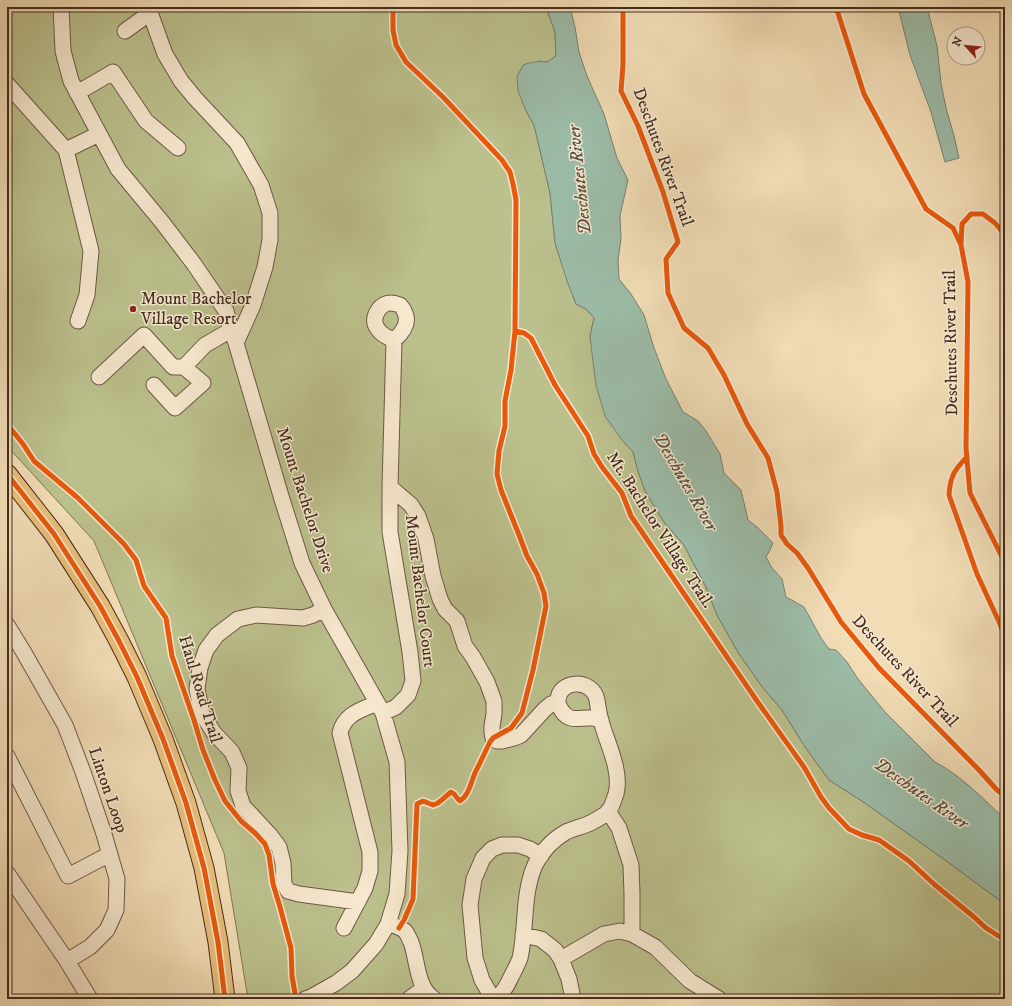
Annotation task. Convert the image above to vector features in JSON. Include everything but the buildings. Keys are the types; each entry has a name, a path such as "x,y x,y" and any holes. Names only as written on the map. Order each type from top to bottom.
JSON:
{"main road":[{"path":"7,474 54,534 100,606 137,677 163,739 186,803 204,868 218,942 225,999"}],"street":[{"name":"Mount Bachelor Drive","path":"61,7 63,51 77,93 99,134 118,169 194,264 226,311 302,563 324,609 380,708 397,762 400,851 397,894 388,924 376,944 352,971 336,983 312,997 304,999"},
{"path":"125,31 149,10 165,54 181,81 237,143 261,185 270,212 270,240 265,267 253,305 233,337 205,345 184,367"},
{"path":"77,93 113,72 146,121 178,148"},
{"path":"7,84 66,150 90,251 87,295 78,321"},
{"path":"66,150 99,134"},
{"path":"99,377 144,335 174,366 184,367 203,383 175,408 154,386"},
{"name":"Mount Bachelor Court","path":"344,928 365,888 370,872 370,852 340,733 346,719 353,714 380,708 396,707 408,695 413,681 410,652 390,532 394,340"},
{"path":"390,487 411,506 418,516 426,539 433,576 440,599 446,609 457,621 464,646 473,657 488,682 494,701 492,726 493,738 497,741 502,741 521,735 545,709 551,704 558,703"},
{"path":"324,609 303,618 256,615 238,619 217,635 206,650 200,668 197,689 202,714 214,733 232,752 239,768 238,791 243,806 270,835 278,847 283,863 284,884 288,890 299,894 358,902"},
{"name":"Linton Loop","path":"7,625 65,725 104,834 117,880 116,910 107,930 90,947 67,961"},
{"path":"541,856 518,845 502,845 492,849 483,858 474,878 470,905 475,958 482,980 494,999 501,995 520,959 528,886 535,866 551,842 567,832 590,824 608,811 614,801 616,793 617,785 615,764 601,720 596,695 588,686 570,684 564,688 558,703 565,716 572,718 591,718 601,720"},
{"path":"7,756 68,876 110,854"},
{"path":"608,811 619,828 631,865 632,934"},
{"path":"7,874 67,961 90,999"},
{"path":"388,924 406,932 414,950 420,978 429,994 409,999"},
{"path":"561,959 604,934 620,931 632,934 655,947 690,981 719,999"},
{"path":"523,935 541,939 555,950 561,959 569,979 573,999"}],"green space":[{"path":"7,7 546,7 555,32 556,56 547,62 539,61 526,111 534,125 550,193 555,243 576,304 586,309 594,318 590,336 622,440 633,452 645,491 664,522 684,545 706,587 717,615 739,654 763,688 782,710 805,747 829,780 862,801 1005,904 1005,999 248,999 224,853 94,541 7,446"}],"water":[{"name":"Deschutes River","path":"546,7 570,7 579,52 587,76 604,114 617,158 628,180 620,216 621,239 618,260 619,279 631,294 644,315 654,348 666,379 683,412 698,421 706,431 720,454 724,473 741,490 748,520 773,543 766,557 772,568 782,579 786,597 804,607 821,638 829,649 836,650 847,662 858,679 885,712 935,762 963,781 1005,819 1005,904 862,801 829,780 805,747 782,710 763,688 739,654 717,615 706,587 684,545 664,522 645,491 633,452 622,440 605,416 596,385 590,336 594,318 586,309 576,304 567,281 555,243 550,193 534,125 526,111 518,91 517,77 523,65 535,62 547,62 556,56 555,32"},
{"path":"898,7 927,7 937,46 941,83 946,108 959,158 945,162 931,112 910,55"}],"cycle path":[{"name":"Mt. Bachelor Village Trail.","path":"394,7 393,30 396,45 406,62 443,97 502,160 510,172 516,200 515,331 524,333 531,338 555,385 588,436 594,454 622,493 631,516 757,701 804,767 829,808 849,829 879,840 909,861 986,928 1005,940"},
{"name":"Deschutes River Trail","path":"623,7 623,64 621,91 638,126 663,192 678,242 666,259 668,293 684,328 708,348 724,375 747,424 768,458 777,492 781,535 808,568 841,622 879,668 997,790 1005,796"},
{"name":"Deschutes River Trail","path":"836,7 864,94 926,209 953,228 961,245 968,282 966,448 970,493 1005,563"},
{"path":"961,244 962,224 971,214 983,214 995,223 1005,235"},
{"path":"399,928 413,899 417,804 423,801 433,805 438,803 451,792 460,801 468,792 475,773 490,742 493,738 511,728 522,713 533,670 546,606 544,593 537,574 527,556 501,490 497,474 499,451 505,426 505,401 511,370 515,331"},
{"name":"Haul Road Trail","path":"7,424 34,461 78,498 124,544 136,560 144,586 166,618 172,656 203,750 215,780 225,801 241,821 265,844 269,855 273,884 291,948 292,976 296,999"},
{"path":"967,457 959,466 952,478 949,495 977,574 1000,624 1005,639"},
{"path":"7,474 54,534 100,606 137,677 163,739 186,803 204,868 218,942 225,999"}],"place":[{"name":"Mount Bachelor Village Resort","path":"133,309"}]}
